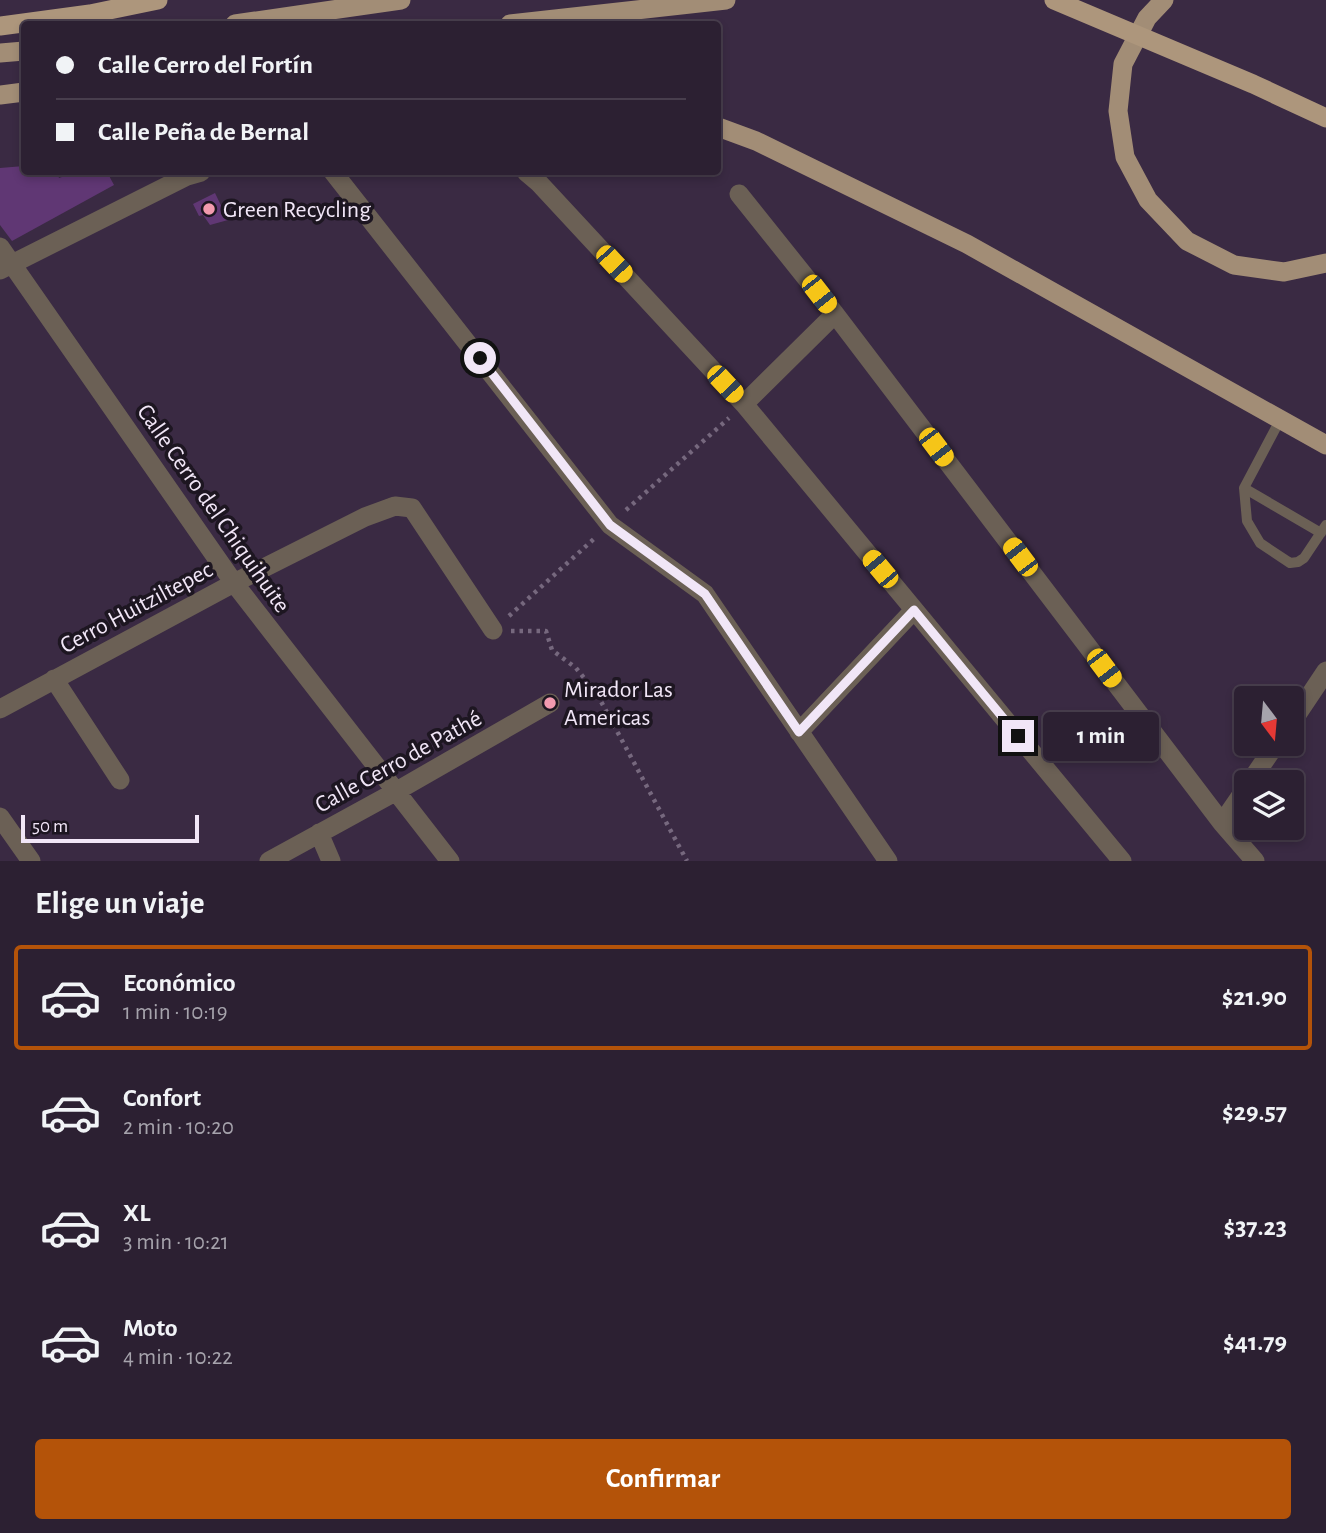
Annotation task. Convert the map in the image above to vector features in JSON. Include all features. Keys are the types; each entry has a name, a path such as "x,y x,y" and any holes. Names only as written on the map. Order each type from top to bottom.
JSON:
{"highway":[{"path":"38,21 90,14 158,0"},
{"path":"1054,0 1254,84 1326,118"},
{"path":"0,26 21,23"}],"main road":[{"path":"256,21 401,0"},
{"path":"537,21 726,0"},
{"path":"1164,0 1147,18 1123,64 1118,111 1125,157 1148,200 1187,241 1234,265 1284,272 1326,263"},
{"path":"0,53 21,51"},
{"path":"0,95 21,92"},
{"path":"721,128 756,141 967,244 1326,445"}],"street":[{"path":"6,266 190,175"},
{"path":"335,175 610,525 705,594 888,861"},
{"path":"530,175 744,404 1122,861"},
{"path":"740,194 835,314 1222,823 1255,861"},
{"name":"Calle Cerro del Chiquihuite","path":"0,247 6,266 234,583 450,861"},
{"path":"744,404 835,314"},
{"name":"Cerro Huitziltepec","path":"0,709 234,583 365,517 395,506 412,508 493,631"},
{"path":"799,732 914,610"},
{"path":"1304,704 1326,671"},
{"path":"54,679 120,780"},
{"name":"Calle Cerro de Pathé","path":"269,861 550,703"},
{"path":"1222,823 1234,806"},
{"path":"0,817 31,861"},
{"path":"319,833 331,861"}],"lane":[{"path":"1244,488 1323,529 1304,558 1290,563 1261,543 1247,521 1244,488 1280,420"}],"path":[{"path":"493,631 546,631 552,650 576,668 597,694 687,861"}],"building":[{"path":"21,166 21,175 58,175 59,178 68,175 109,175 114,185 12,241 0,225 0,168"},
{"name":"Green Recycling","path":"215,193 228,220 210,225 203,215 199,216 193,204"}],"place":[{"name":"Green Recycling","path":"209,209"},
{"name":"Mirador Las Americas","path":"550,703"}],"route":[{"path":"480,358 610,525 705,594 799,732 914,610 1018,736"}]}
